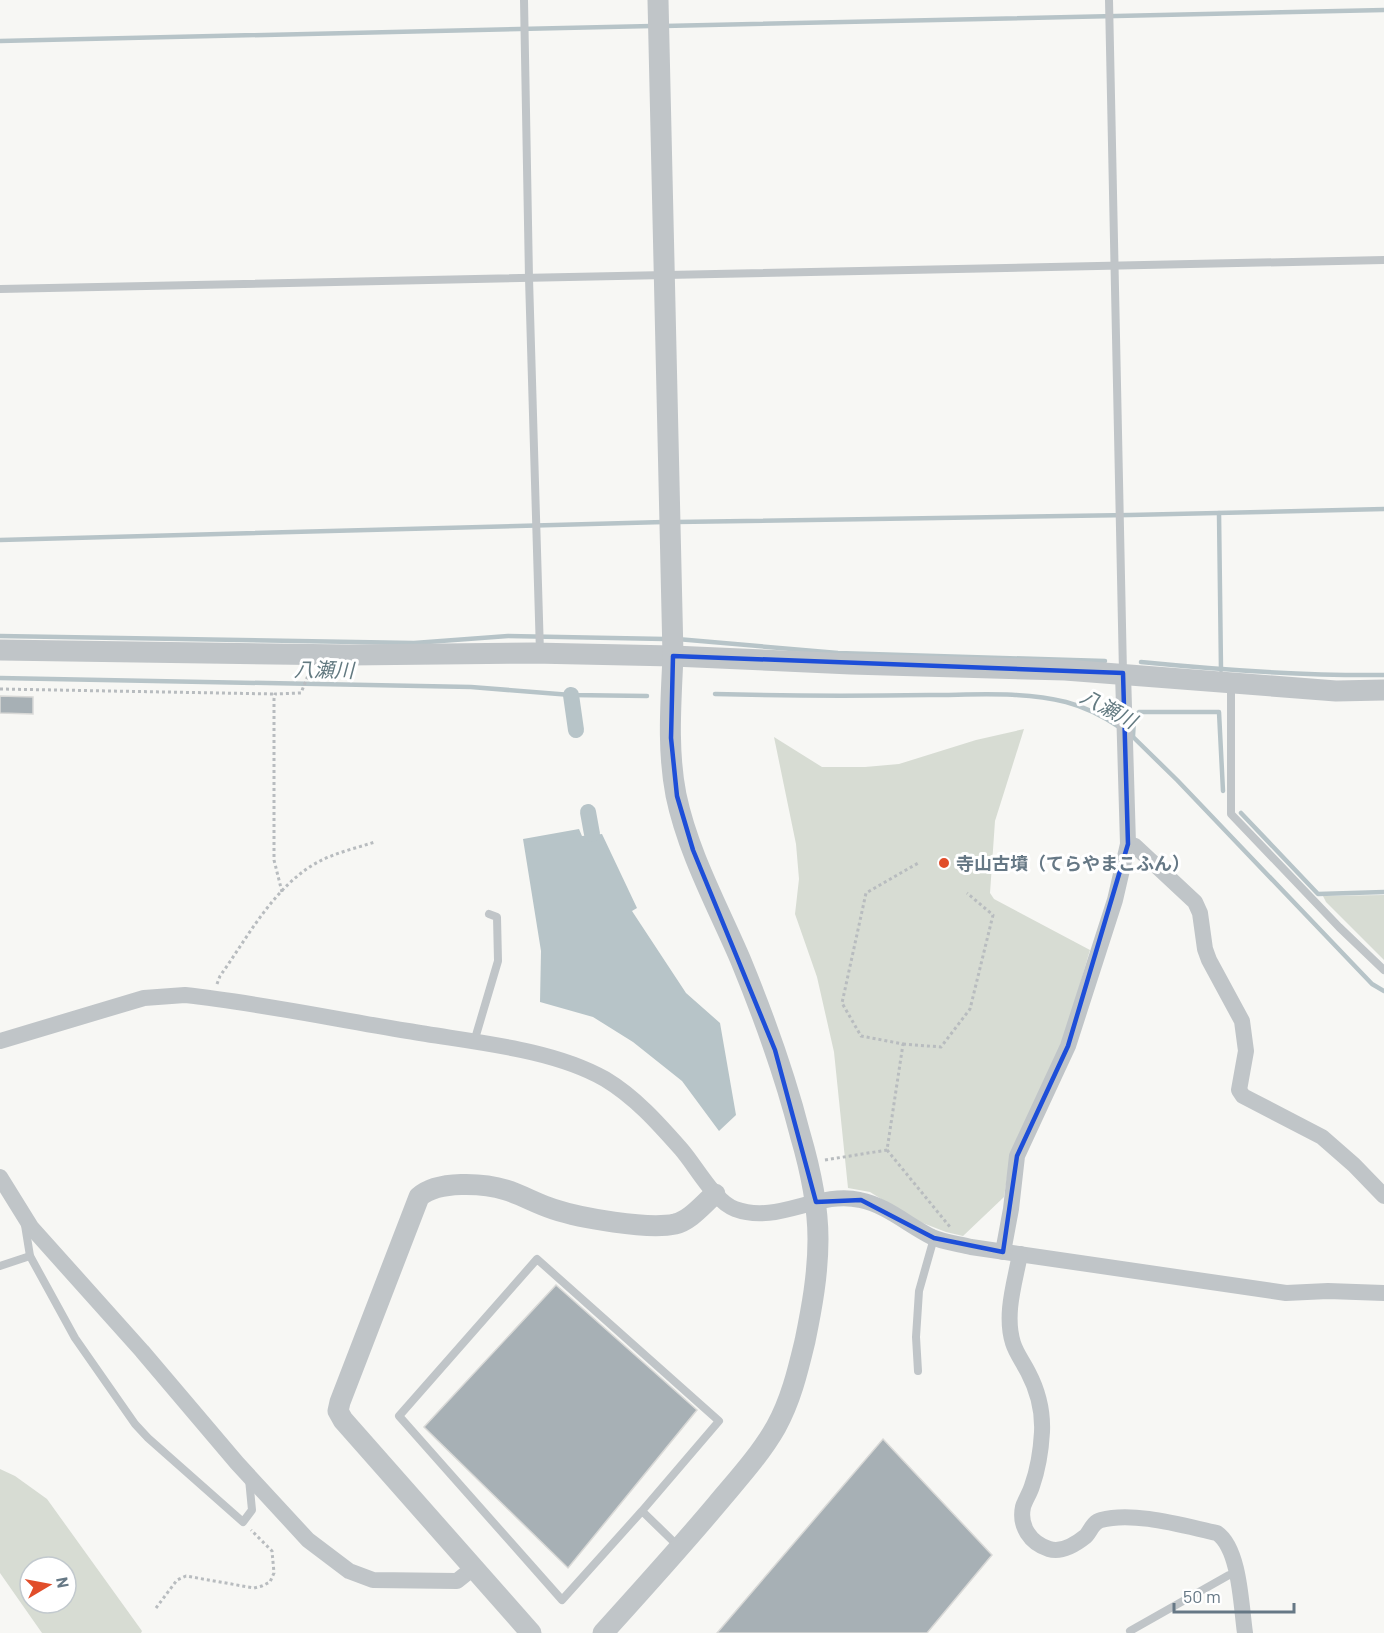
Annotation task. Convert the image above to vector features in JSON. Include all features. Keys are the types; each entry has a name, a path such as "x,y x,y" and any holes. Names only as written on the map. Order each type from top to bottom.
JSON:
{"street":[{"path":"603,1633 680,1548 743,1473 776,1427 796,1381 817,1274 816,1202 794,1108 775,1050 742,965 693,850 676,796 671,738 673,656 658,0"},
{"path":"0,650 349,655 540,653 673,656 1123,673 1230,684 1336,691 1384,690"},
{"path":"1123,673 1128,844 1114,900 1068,1046 1017,1156 1011,1209 1011,1332 1013,1344 1039,1396 1042,1415 1039,1456 1022,1516 1030,1538 1037,1545 1052,1550 1063,1549 1086,1535 1097,1521 1110,1518 1165,1522 1217,1533 1229,1544 1245,1633"},
{"path":"1128,844 1135,846 1195,902 1200,913 1209,960 1242,1021 1246,1051 1239,1090 1243,1096 1322,1137 1384,1196"},
{"path":"0,1041 144,998 185,994 474,1042 552,1057 589,1071 622,1090 648,1113 682,1150 715,1194 734,1209 751,1213 790,1210 816,1202 861,1200 897,1216 934,1238 1012,1253 1286,1293 1328,1290 1384,1293"},
{"path":"0,1177 24,1218 308,1540 349,1571 373,1580 456,1581 472,1569"},
{"path":"531,1633 472,1569 343,1420 338,1411 419,1197 426,1190 437,1186 488,1186 508,1191 553,1209 581,1216 619,1222 676,1224 689,1218 715,1194"}],"lane":[{"path":"524,0 529,278 540,653"},
{"path":"1109,0 1123,673"},
{"path":"0,289 1384,260"},
{"path":"1230,684 1231,814 1339,927 1384,970"},
{"path":"474,1042 498,961 497,917 489,914"},
{"path":"24,1218 30,1256 75,1338 147,1438 243,1522 252,1510 249,1475"},
{"path":"918,1371 916,1337 919,1291 934,1238"},
{"path":"0,1266 30,1256"},
{"path":"537,1259 719,1421 642,1511 562,1600 399,1416 537,1259"},
{"path":"642,1511 680,1548"},
{"path":"1130,1631 1236,1573"}],"path":[{"path":"0,689 275,696 301,693 310,668"},
{"path":"275,696 274,860 282,892"},
{"path":"211,998 219,976 275,898 303,872 320,861 375,842"},
{"path":"920,862 866,893 842,1003 861,1036 903,1044 941,1047 970,1009 993,915 967,893"},
{"path":"903,1044 887,1150 954,1231 951,1242"},
{"path":"823,1160 887,1150"},
{"path":"156,1608 177,1580 186,1576 254,1588 270,1582 274,1573 272,1551 243,1522"}],"highlighted area":[{"path":"673,656 1123,673 1128,844 1068,1046 1017,1156 1003,1252 934,1238 861,1200 816,1202 775,1050 693,850 677,796 671,738"}],"shaded area":[{"path":"1024,729 995,821 990,893 994,899 1090,950 1063,1042 1010,1158 1004,1197 963,1236 915,1220 870,1192 848,1188 834,1052 817,977 795,914 799,879 796,844 774,737 822,767 865,767 899,764 976,740"},
{"path":"579,829 582,836 602,834 637,908 632,911 686,993 720,1023 736,1115 719,1131 682,1081 633,1042 593,1017 540,1002 541,951 523,839"},
{"path":"1384,895 1384,960 1326,902 1323,896"},
{"path":"0,1469 15,1476 47,1499 142,1631 141,1633 42,1633 29,1615 78,1615 78,1555 18,1555 18,1599 0,1573"}],"building":[{"path":"0,696 33,697 33,714 0,713"},
{"path":"556,1285 697,1410 568,1568 424,1427"},
{"path":"883,1439 992,1555 927,1633 717,1633"}],"waterway":[{"path":"664,26 1384,10"},
{"path":"0,41 652,26"},
{"path":"676,522 1384,509"},
{"path":"1219,513 1221,670"},
{"path":"0,540 664,522"},
{"path":"0,636 414,643 508,636 665,639"},
{"path":"677,639 838,653 1105,661"},
{"path":"1141,662 1262,672 1384,675"},
{"name":"八瀬川","path":"0,678 471,687 571,695 647,696"},
{"name":"八瀬川","path":"715,694 1032,696 1080,706 1119,727"},
{"path":"571,695 576,730"},
{"path":"1133,736 1134,719 1139,712 1219,712 1223,791"},
{"name":"八瀬川","path":"1129,733 1372,984 1384,991"},
{"path":"588,812 592,834"},
{"path":"1241,813 1318,894 1384,892"}],"place":[{"name":"寺山古墳（てらやまこふん）","path":"944,863"}]}
